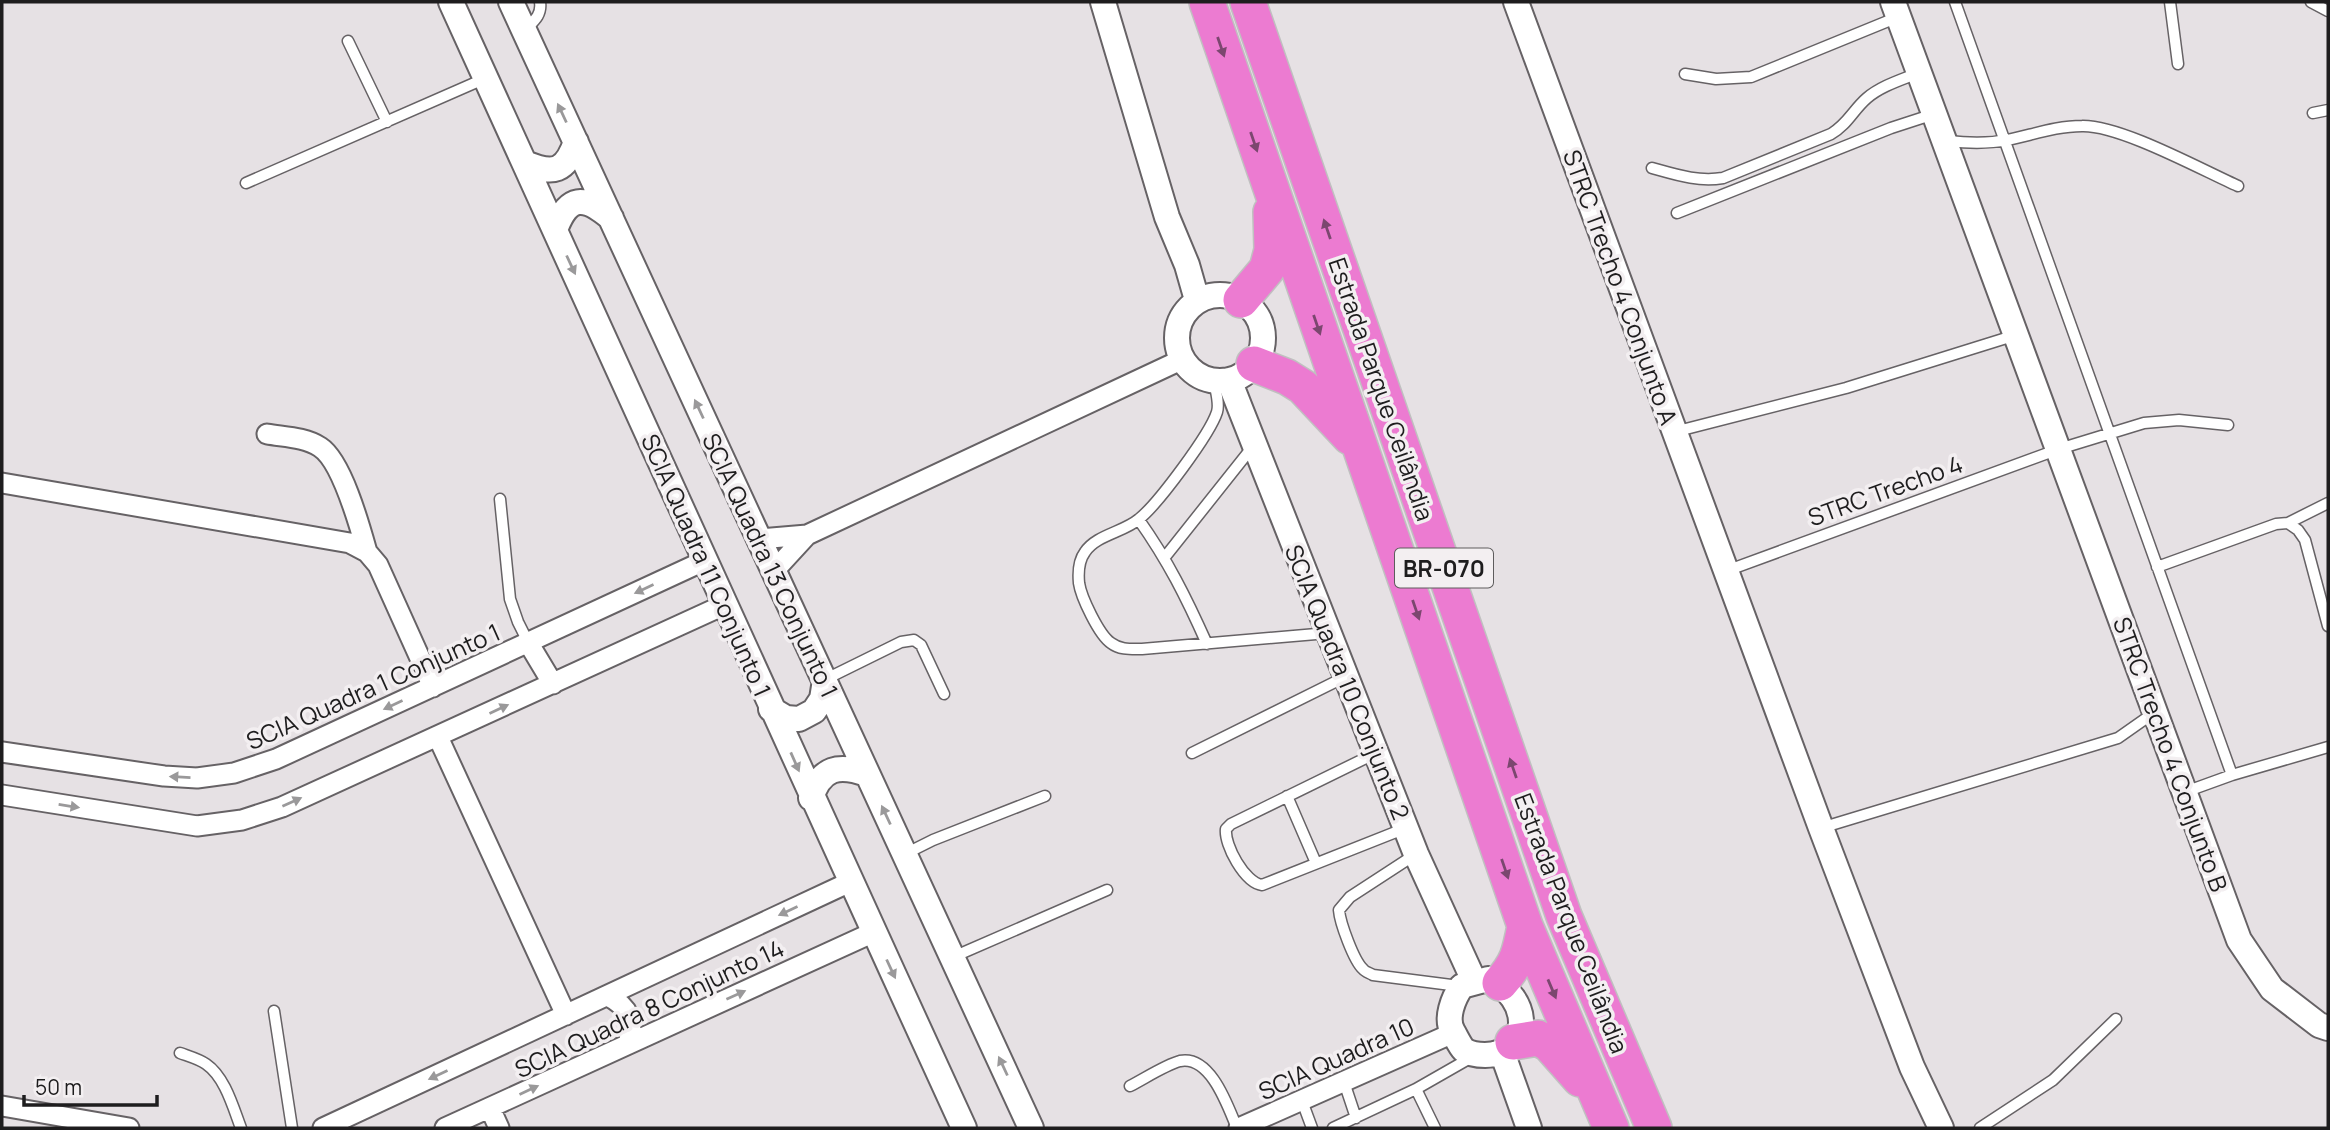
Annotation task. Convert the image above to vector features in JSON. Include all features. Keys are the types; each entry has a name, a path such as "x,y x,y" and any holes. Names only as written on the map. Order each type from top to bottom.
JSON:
{"highway":[{"name":"Estrada Parque Ceilândia","path":"1207,2 1525,926 1610,1127"},
{"name":"Estrada Parque Ceilândia","path":"1248,2 1564,916 1654,1128"},
{"path":"1241,300 1267,269 1272,250 1271,191"},
{"path":"1233,375 1287,377 1303,387 1360,448"},
{"path":"1479,984 1514,967 1520,954 1525,926"},
{"path":"1508,1047 1538,1038 1549,1044 1580,1078 1610,1127"}],"street":[{"name":"SCIA Quadra 11 Conjunto 1","path":"451,2 726,604 811,798 964,1128"},
{"name":"SCIA Quadra 13 Conjunto 1","path":"511,2 1031,1128"},
{"path":"1102,2 1167,217 1187,265 1197,300"},
{"name":"STRC Trecho 4 Conjunto A","path":"1517,2 1726,572"},
{"path":"1895,9 2059,449"},
{"path":"525,163 541,170 552,171 570,158 576,142"},
{"path":"555,230 561,213 569,206 585,201 598,206 612,219"},
{"path":"1212,295 1229,295 1241,300 1255,312 1262,329 1262,347 1233,375 1199,376 1183,359 1177,342 1177,330 1185,311 1197,300 1212,295"},
{"path":"758,539 807,535 1183,359"},
{"name":"SCIA Quadra 10 Conjunto 2","path":"1233,375 1254,445 1416,854 1479,984"},
{"path":"267,434 308,440 323,448 336,464 359,521 367,552"},
{"name":"STRC Trecho 4 Conjunto B","path":"2059,449 2239,940 2272,989 2319,1025 2328,1028"},
{"path":"2,483 351,543 367,552 379,565 433,687"},
{"path":"773,572 807,535"},
{"name":"SCIA Quadra 1 Conjunto 1","path":"2,752 164,776 197,778 234,773 276,759 706,560"},
{"path":"1726,572 1912,1067 1941,1128"},
{"path":"2,795 197,826 242,820 282,807 726,604"},
{"path":"529,643 553,684"},
{"path":"771,709 786,718 799,719 814,711 822,699 825,680"},
{"path":"438,737 566,1016"},
{"path":"811,798 815,785 825,773 838,768 851,768 867,774"},
{"path":"323,1128 850,882"},
{"name":"SCIA Quadra 8 Conjunto 14","path":"445,1128 874,932"},
{"path":"1479,984 1514,996 1521,1012 1521,1031 1508,1047 1476,1055 1464,1049 1450,1027 1452,1006 1479,984"},
{"path":"608,996 621,1003 630,1015 632,1030 628,1044"},
{"name":"SCIA Quadra 10","path":"1238,1128 1260,1124 1302,1101 1453,1033"},
{"path":"1508,1047 1529,1128"},
{"path":"1912,1067 1927,1128"},
{"path":"2,1106 129,1128"},
{"path":"490,1108 499,1128"}],"lane":[{"path":"525,31 537,18 541,10 540,2"},
{"path":"1955,2 2232,775"},
{"path":"2170,2 2178,64"},
{"path":"2311,2 2328,11"},
{"path":"1685,74 1716,79 1751,77 1895,9"},
{"path":"348,41 387,122"},
{"path":"1652,168 1690,179 1723,178 1844,127 1871,94 1919,72"},
{"path":"246,183 486,78"},
{"path":"2313,113 2328,110"},
{"path":"1677,213 1891,128 1934,114"},
{"path":"1944,141 2005,141 2056,128 2083,125 2108,129 2238,186"},
{"path":"1674,432 1846,388 2017,335"},
{"path":"1233,375 1211,425 1163,495 1139,520 1091,545 1079,565 1079,584 1101,634 1112,644 1125,649 1329,633"},
{"name":"STRC Trecho 4","path":"1726,572 2059,449 2109,434 2144,424 2179,420 2228,425"},
{"path":"1165,557 1254,445"},
{"path":"500,499 510,599 529,643"},
{"path":"2157,567 2276,524 2288,523 2328,503"},
{"path":"1139,520 1165,557 1207,644"},
{"path":"2288,523 2298,530 2305,540 2328,626"},
{"path":"825,680 901,642 914,640 921,645 944,694"},
{"path":"1192,753 1346,677"},
{"path":"1821,828 2118,738 2155,712"},
{"path":"2185,793 2232,775 2328,747"},
{"path":"1376,753 1231,824 1226,829 1227,842 1244,873 1255,884 1262,885 1406,828"},
{"path":"904,854 1045,796"},
{"path":"1287,796 1316,863"},
{"path":"1416,854 1350,897 1339,911 1358,963 1364,971 1373,975 1479,984"},
{"path":"952,957 1107,890"},
{"path":"274,1010 292,1128"},
{"path":"1980,1128 2053,1080 2116,1019"},
{"path":"180,1053 205,1063 221,1080 241,1128"},
{"path":"1333,1128 1416,1089 1476,1055"},
{"path":"1130,1086 1180,1061 1194,1062 1208,1071 1220,1089 1238,1128"},
{"path":"1344,1082 1356,1118"},
{"path":"1416,1089 1435,1128"},
{"path":"1302,1101 1312,1128"}]}
